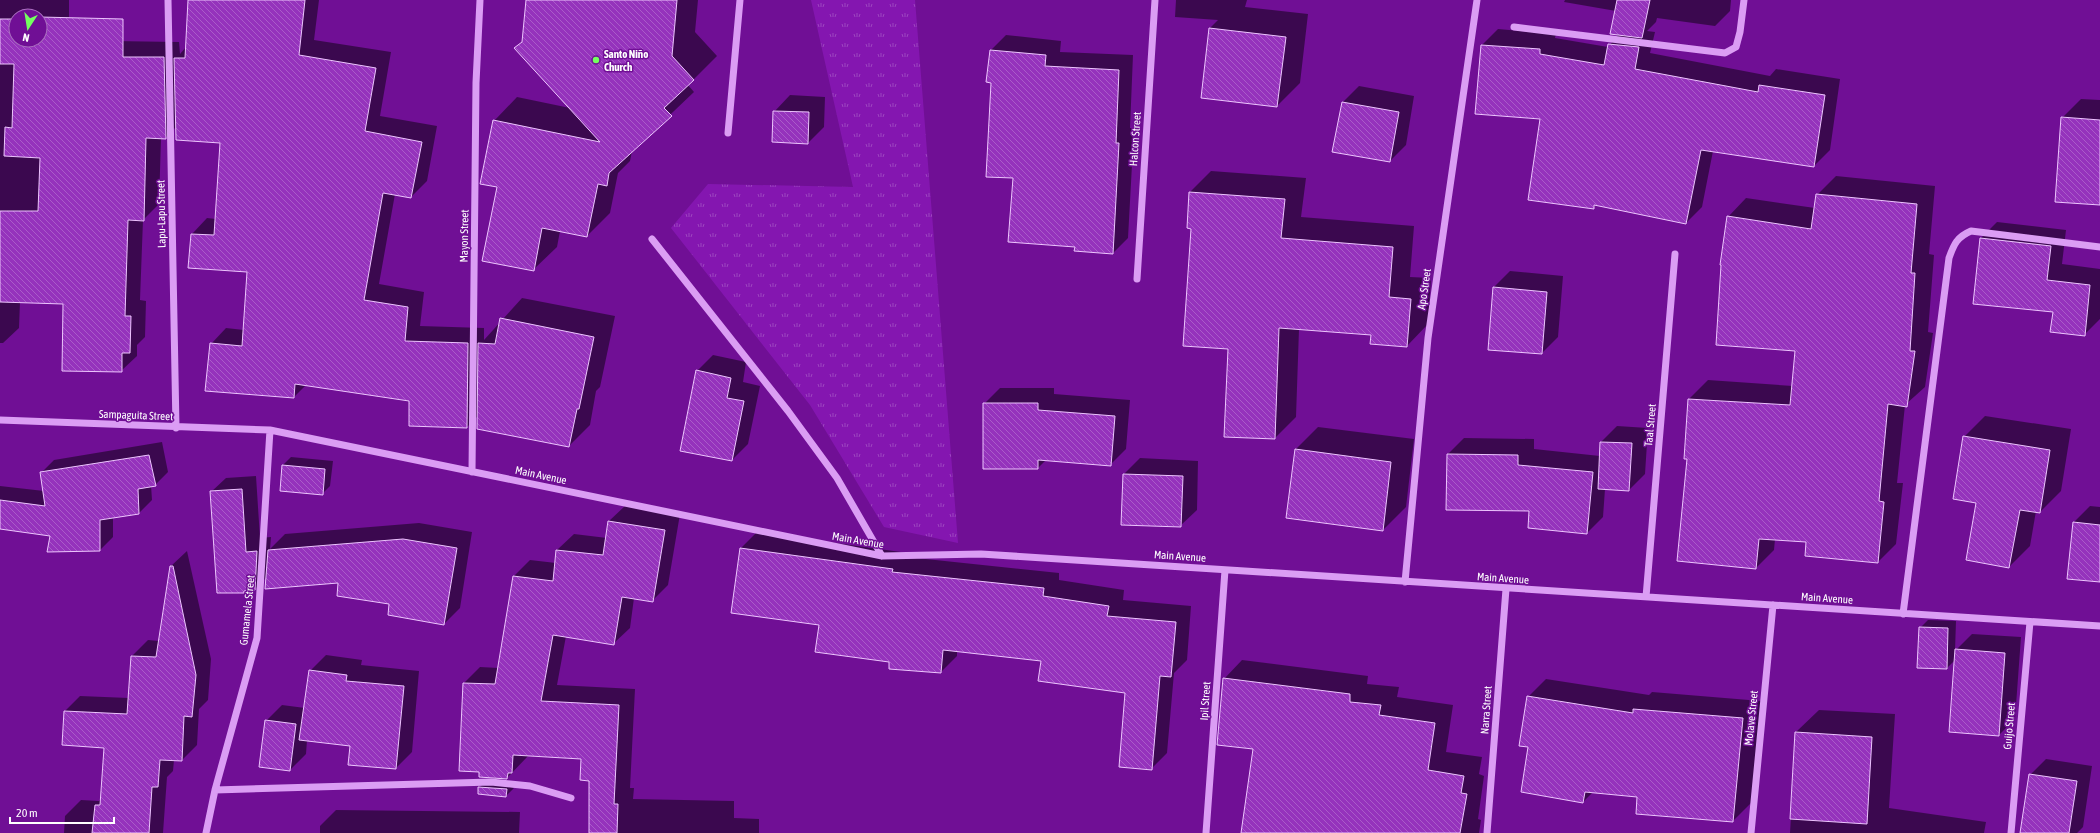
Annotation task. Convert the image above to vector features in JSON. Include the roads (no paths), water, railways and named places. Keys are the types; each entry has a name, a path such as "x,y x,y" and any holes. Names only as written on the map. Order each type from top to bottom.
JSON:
{"street":[{"name":"Lapu-Lapu Street","path":"168,0 176,428"},
{"name":"Mayon Street","path":"472,472 476,83 480,0"},
{"path":"728,133 740,0"},
{"name":"Halcon Street","path":"1137,279 1155,0"},
{"name":"Apo Street","path":"1405,582 1428,338 1477,0"},
{"path":"1514,27 1725,53 1736,47 1740,32 1744,0"},
{"path":"1904,614 1949,258 1954,244 1961,236 1971,231 2100,247"},
{"path":"652,239 788,411 837,478 882,556"},
{"name":"Taal Street","path":"1646,597 1675,254"},
{"name":"Sampaguita Street","path":"0,420 176,428 270,430"},
{"name":"Main Avenue","path":"270,430 882,556 981,554 1506,589 2100,626"},
{"name":"Gumamela Street","path":"206,833 215,790 257,638 270,430"},
{"name":"Ipil Street","path":"1206,833 1225,570"},
{"name":"Narra Street","path":"1487,833 1506,589"},
{"name":"Molave Street","path":"1751,833 1773,605"},
{"name":"Guijo Street","path":"2011,833 2030,622"},
{"path":"215,790 491,782 530,786 571,798"}],"place":[{"name":"Santo Niño Church","path":"596,60"}]}
